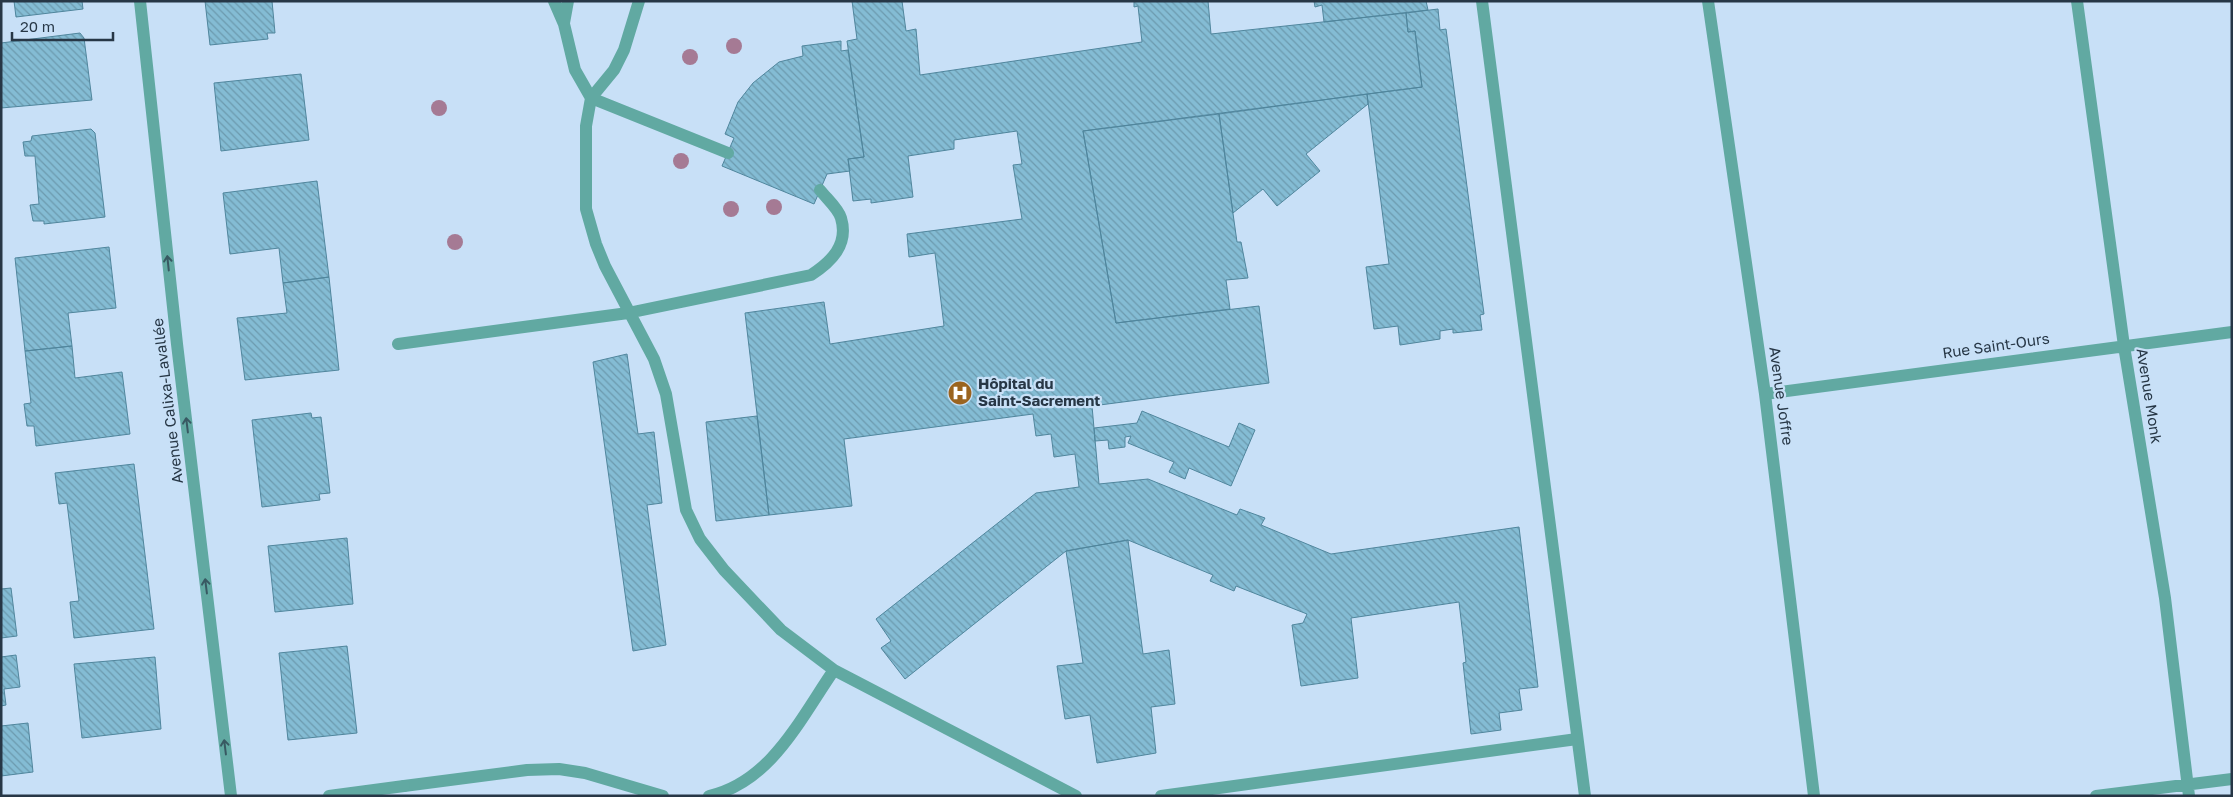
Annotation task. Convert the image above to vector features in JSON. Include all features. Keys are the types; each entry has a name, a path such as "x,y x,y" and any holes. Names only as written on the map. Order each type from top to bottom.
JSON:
{"street":[{"name":"Avenue Calixa-Lavallée","path":"140,1 177,344 231,796"},
{"path":"554,1 564,24 575,70 591,98 728,153"},
{"path":"564,24 568,1"},
{"path":"639,1 624,50 614,70 591,98 586,126 586,209 596,244 628,313 654,359 666,394 686,510 700,539 724,570 781,630 834,670 1076,796"},
{"path":"1482,1 1585,796"},
{"name":"Avenue Joffre","path":"1708,1 1766,394 1814,796"},
{"name":"Avenue Monk","path":"2077,1 2124,346 2165,598 2188,789"},
{"path":"398,344 628,313 811,276 830,262 840,246 843,232 841,216 820,190"},
{"name":"Rue Saint-Ours","path":"1766,394 2232,332"},
{"path":"709,796 725,792 750,778 773,759 834,670"},
{"path":"1161,796 1577,739"},
{"path":"328,796 527,770 558,768 586,773 663,796"},
{"path":"2096,796 2188,789 2232,779"}],"building":[{"path":"14,1 82,1 83,9 16,17"},
{"path":"205,1 272,1 275,33 267,33 268,39 210,45"},
{"path":"852,1 902,1 906,31 916,29 920,75 1142,42 1138,6 1134,7 1134,1 1208,1 1211,34 1406,13 1408,32 1415,31 1422,87 1083,131 1116,323 1259,306 1269,383 1092,406 1099,484 1148,479 1237,515 1240,509 1265,518 1261,525 1331,554 1519,527 1538,687 1519,689 1522,710 1499,713 1501,730 1471,734 1463,663 1466,662 1459,602 1351,618 1358,678 1301,686 1292,625 1303,623 1307,614 1236,586 1234,591 1210,581 1213,575 1128,540 1066,551 905,679 881,648 891,641 876,619 1036,493 1079,487 1075,454 1054,457 1051,434 1036,436 1033,414 844,439 852,506 769,515 745,313 824,302 830,344 944,326 935,253 909,257 907,234 1022,219 1013,165 1022,164 1017,131 954,140 954,149 908,156 913,197 871,203 871,199 853,201 848,159 864,157 847,41 857,39"},
{"path":"1314,1 1426,1 1428,10 1324,22 1322,5 1315,7"},
{"path":"1438,9 1440,30 1446,29 1484,314 1480,315 1482,330 1453,333 1453,329 1440,331 1440,339 1400,345 1398,326 1374,329 1366,267 1389,264 1367,94 1422,87 1415,31 1408,32 1406,13"},
{"path":"80,33 84,38 92,100 1,108 1,43"},
{"path":"841,41 841,51 848,50 864,157 848,159 850,171 827,174 814,204 722,166 734,138 725,134 738,102 753,83 779,62 803,56 802,46"},
{"path":"301,74 309,140 221,151 214,83"},
{"path":"1367,94 1368,104 1306,154 1320,171 1277,206 1263,189 1233,213 1219,114"},
{"path":"1219,114 1237,242 1241,242 1248,278 1226,280 1230,309 1116,323 1083,131"},
{"path":"91,129 95,133 105,217 44,224 44,221 33,221 30,205 39,204 35,156 25,156 23,142 31,141 32,136"},
{"path":"317,181 329,277 283,283 279,248 230,254 223,193"},
{"path":"109,247 116,308 68,313 72,346 25,351 15,258"},
{"path":"329,277 339,370 245,380 237,318 287,313 283,283"},
{"path":"72,346 75,378 122,372 130,434 36,446 34,426 27,426 24,404 31,403 25,351"},
{"path":"627,354 638,434 654,432 662,503 647,505 666,645 633,651 593,362"},
{"path":"1142,411 1229,447 1239,423 1255,430 1231,486 1189,468 1185,479 1169,472 1174,462 1128,443 1131,436 1125,437 1125,447 1109,449 1108,440 1095,441 1094,428 1137,423"},
{"path":"311,413 312,418 321,417 330,493 319,494 320,500 262,507 252,420"},
{"path":"757,416 769,515 716,521 706,422"},
{"path":"134,464 154,629 74,638 70,602 79,601 67,503 59,504 55,473"},
{"path":"347,538 353,604 275,612 268,546"},
{"path":"1128,540 1143,654 1169,650 1175,704 1151,707 1156,753 1097,763 1090,715 1065,719 1057,666 1083,663 1066,551"},
{"path":"11,588 17,636 1,638 1,589"},
{"path":"347,646 357,733 288,740 279,653"},
{"path":"16,655 20,687 4,689 6,705 1,706 1,657"},
{"path":"155,657 161,729 82,738 74,664"},
{"path":"28,723 33,772 1,776 1,726"}],"place":[{"name":"Hôpital du Saint-Sacrement","path":"960,393"}]}
